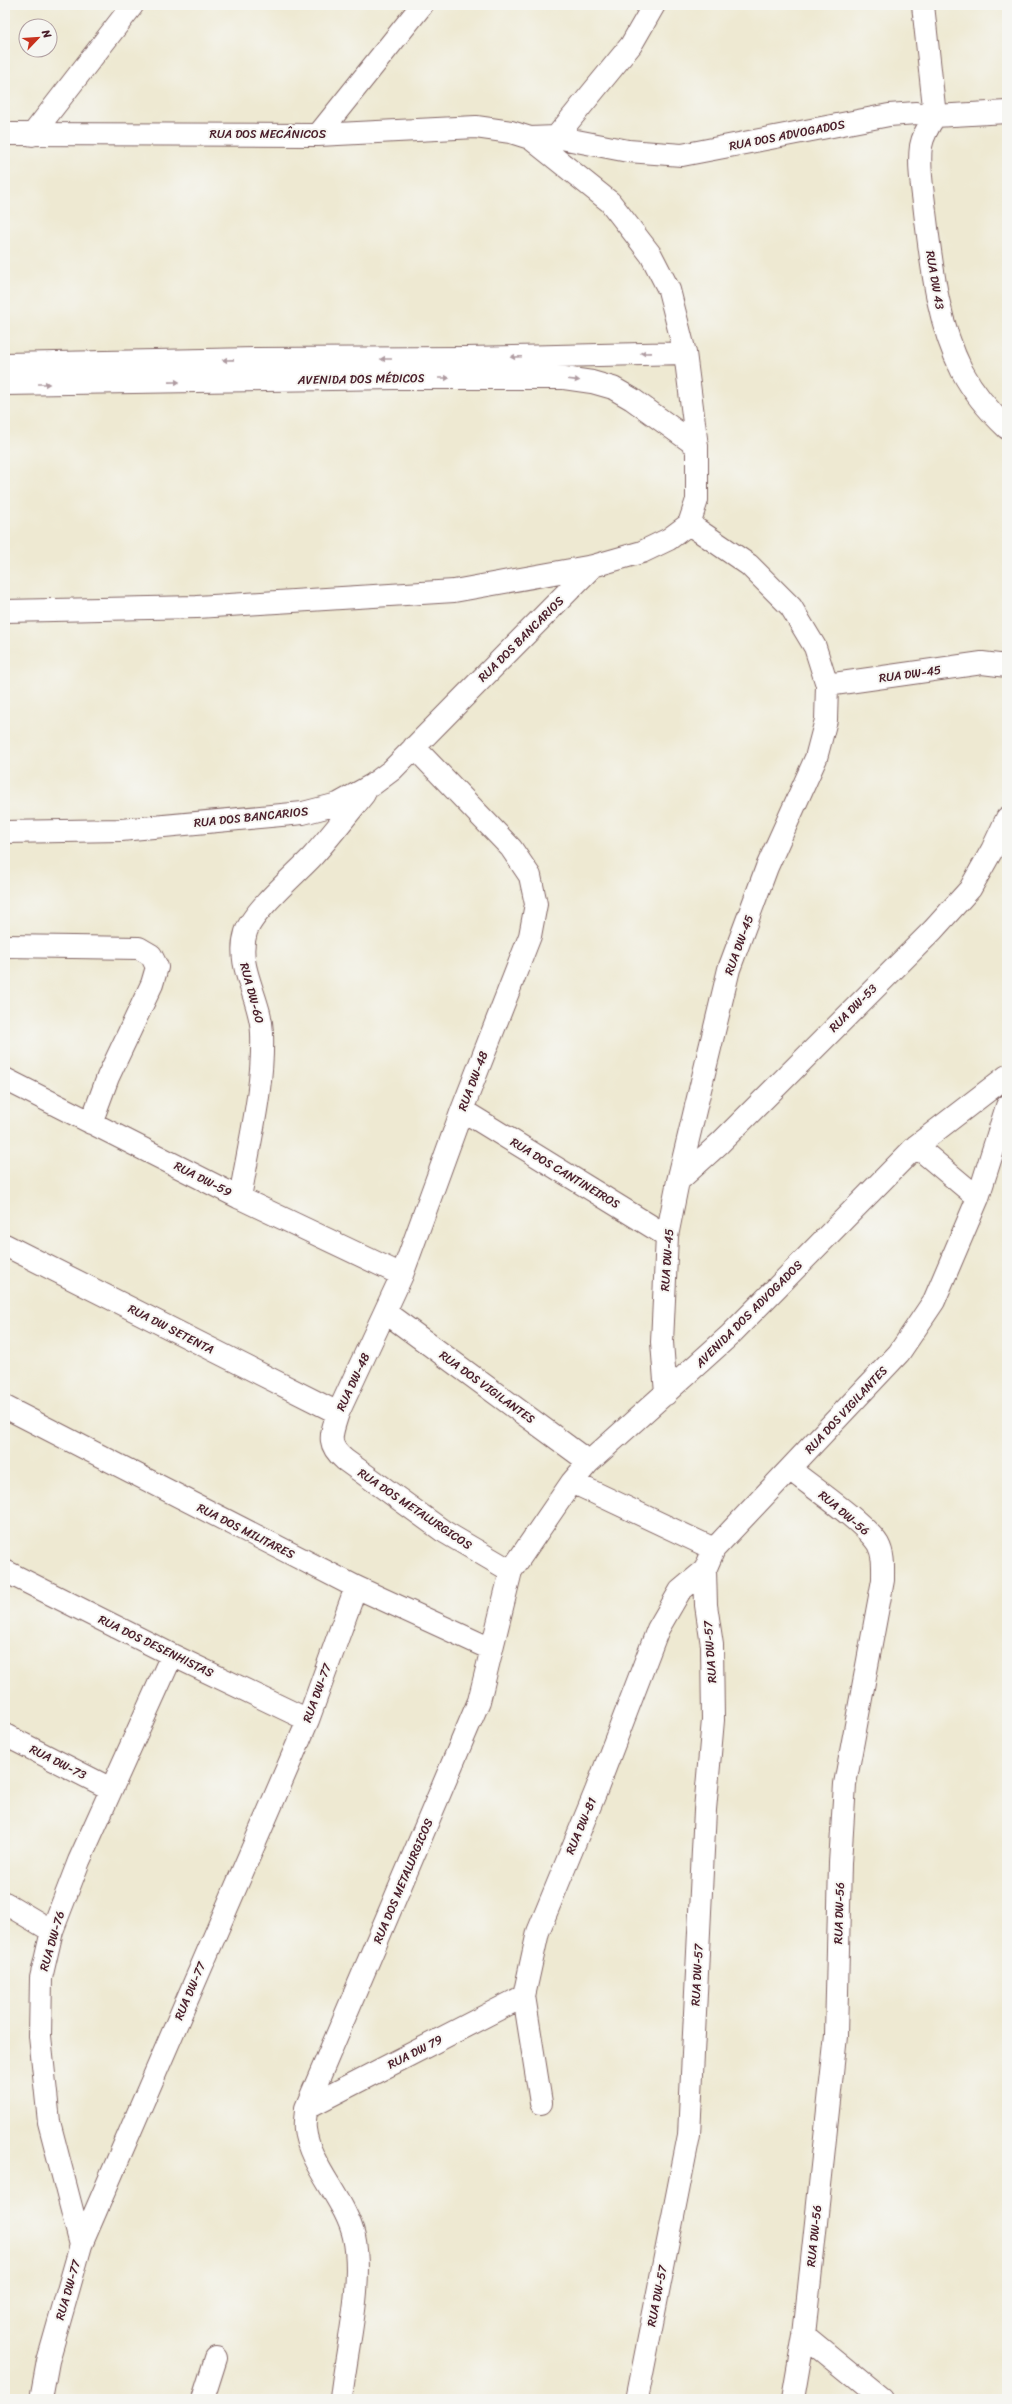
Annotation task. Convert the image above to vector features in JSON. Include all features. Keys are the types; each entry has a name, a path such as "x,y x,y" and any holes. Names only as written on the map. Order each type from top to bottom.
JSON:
{"street":[{"path":"318,135 422,5"},
{"path":"556,138 631,45 654,5"},
{"path":"923,5 935,116"},
{"path":"32,135 132,6"},
{"name":"RUA DOS ADVOGADOS","path":"530,138 556,138 628,151 682,155 889,115 916,113 935,116 1007,112"},
{"name":"RUA DW 43","path":"935,116 925,131 921,146 920,173 934,280 944,328 963,372 992,414 1007,428"},
{"name":"RUA DOS MECÂNICOS","path":"5,134 318,135 476,127 511,132 530,138"},
{"path":"5,611 198,607 454,591 593,566 642,552 669,540 689,524 697,500 697,446 685,353 669,290 651,255 610,202 530,138"},
{"name":"AVENIDA DOS MÉDICOS","path":"5,384 255,380 467,368 685,353"},
{"path":"255,359 255,380"},
{"name":"AVENIDA DOS MÉDICOS","path":"5,364 255,359 467,368 564,378 592,382 612,388 632,399 697,446"},
{"path":"689,524 749,566 791,607 815,647 827,685"},
{"name":"RUA DOS BANCARIOS","path":"5,832 121,830 303,813 338,804 372,785 392,770 593,566"},
{"name":"RUA DW-45","path":"666,1394 662,1342 667,1236 678,1181 729,969 767,867 816,758 826,720 827,685 982,663 1007,666"},
{"name":"RUA DW-48","path":"332,1445 331,1435 338,1413 402,1275 462,1110 530,936 536,904 530,876 511,848 414,747"},
{"name":"RUA DW-60","path":"240,1198 262,1065 262,1031 255,995 242,959 246,931 262,909 312,856 372,785"},
{"name":"RUA DW-53","path":"678,1181 731,1132 970,889 992,850 1007,818"},
{"path":"5,946 139,948 151,955 157,967 152,984 108,1077 91,1123"},
{"name":"AVENIDA DOS ADVOGADOS","path":"511,1571 572,1482 588,1462 666,1394 730,1335 916,1146 1007,1076"},
{"name":"RUA DW-59","path":"5,1079 240,1198 402,1275"},
{"name":"RUA DOS VIGILANTES","path":"714,1549 791,1470 899,1353 934,1301 978,1198 1007,1106"},
{"name":"RUA DOS CANTINEIROS","path":"462,1110 667,1236"},
{"path":"916,1146 978,1198"},
{"name":"RUA DW SETENTA","path":"5,1245 338,1413"},
{"name":"RUA DOS VIGILANTES","path":"385,1312 588,1462"},
{"name":"RUA DOS MILITARES","path":"5,1407 356,1587 491,1649"},
{"name":"RUA DOS METALURGICOS","path":"332,1445 337,1454 443,1531 511,1571 479,1701 306,2108 305,2130 314,2155 340,2202 354,2235 359,2269 341,2399"},
{"name":"RUA DW-56","path":"791,1470 866,1531 878,1544 884,1560 883,1580 845,1784 840,1863 836,2035 804,2335 793,2399"},
{"path":"572,1482 714,1549"},
{"name":"RUA DW-57","path":"637,2399 689,2135 705,1810 713,1720 712,1645 706,1605 705,1570 714,1549"},
{"name":"RUA DW-81","path":"541,2102 524,1996 538,1932 596,1791 658,1629 680,1591 705,1570"},
{"name":"RUA DOS DESENHISTAS","path":"5,1571 172,1655 308,1720"},
{"name":"RUA DW-77","path":"41,2399 48,2360 81,2245 308,1720 356,1587"},
{"name":"RUA DW-76","path":"81,2245 49,2122 40,2036 41,1978 52,1931 111,1789 172,1655"},
{"name":"RUA DW-73","path":"5,1735 111,1789"},
{"path":"5,1903 52,1931"},
{"name":"RUA DW 79","path":"306,2108 524,1996"},
{"path":"804,2335 882,2399"},
{"path":"203,2399 216,2358"}]}
